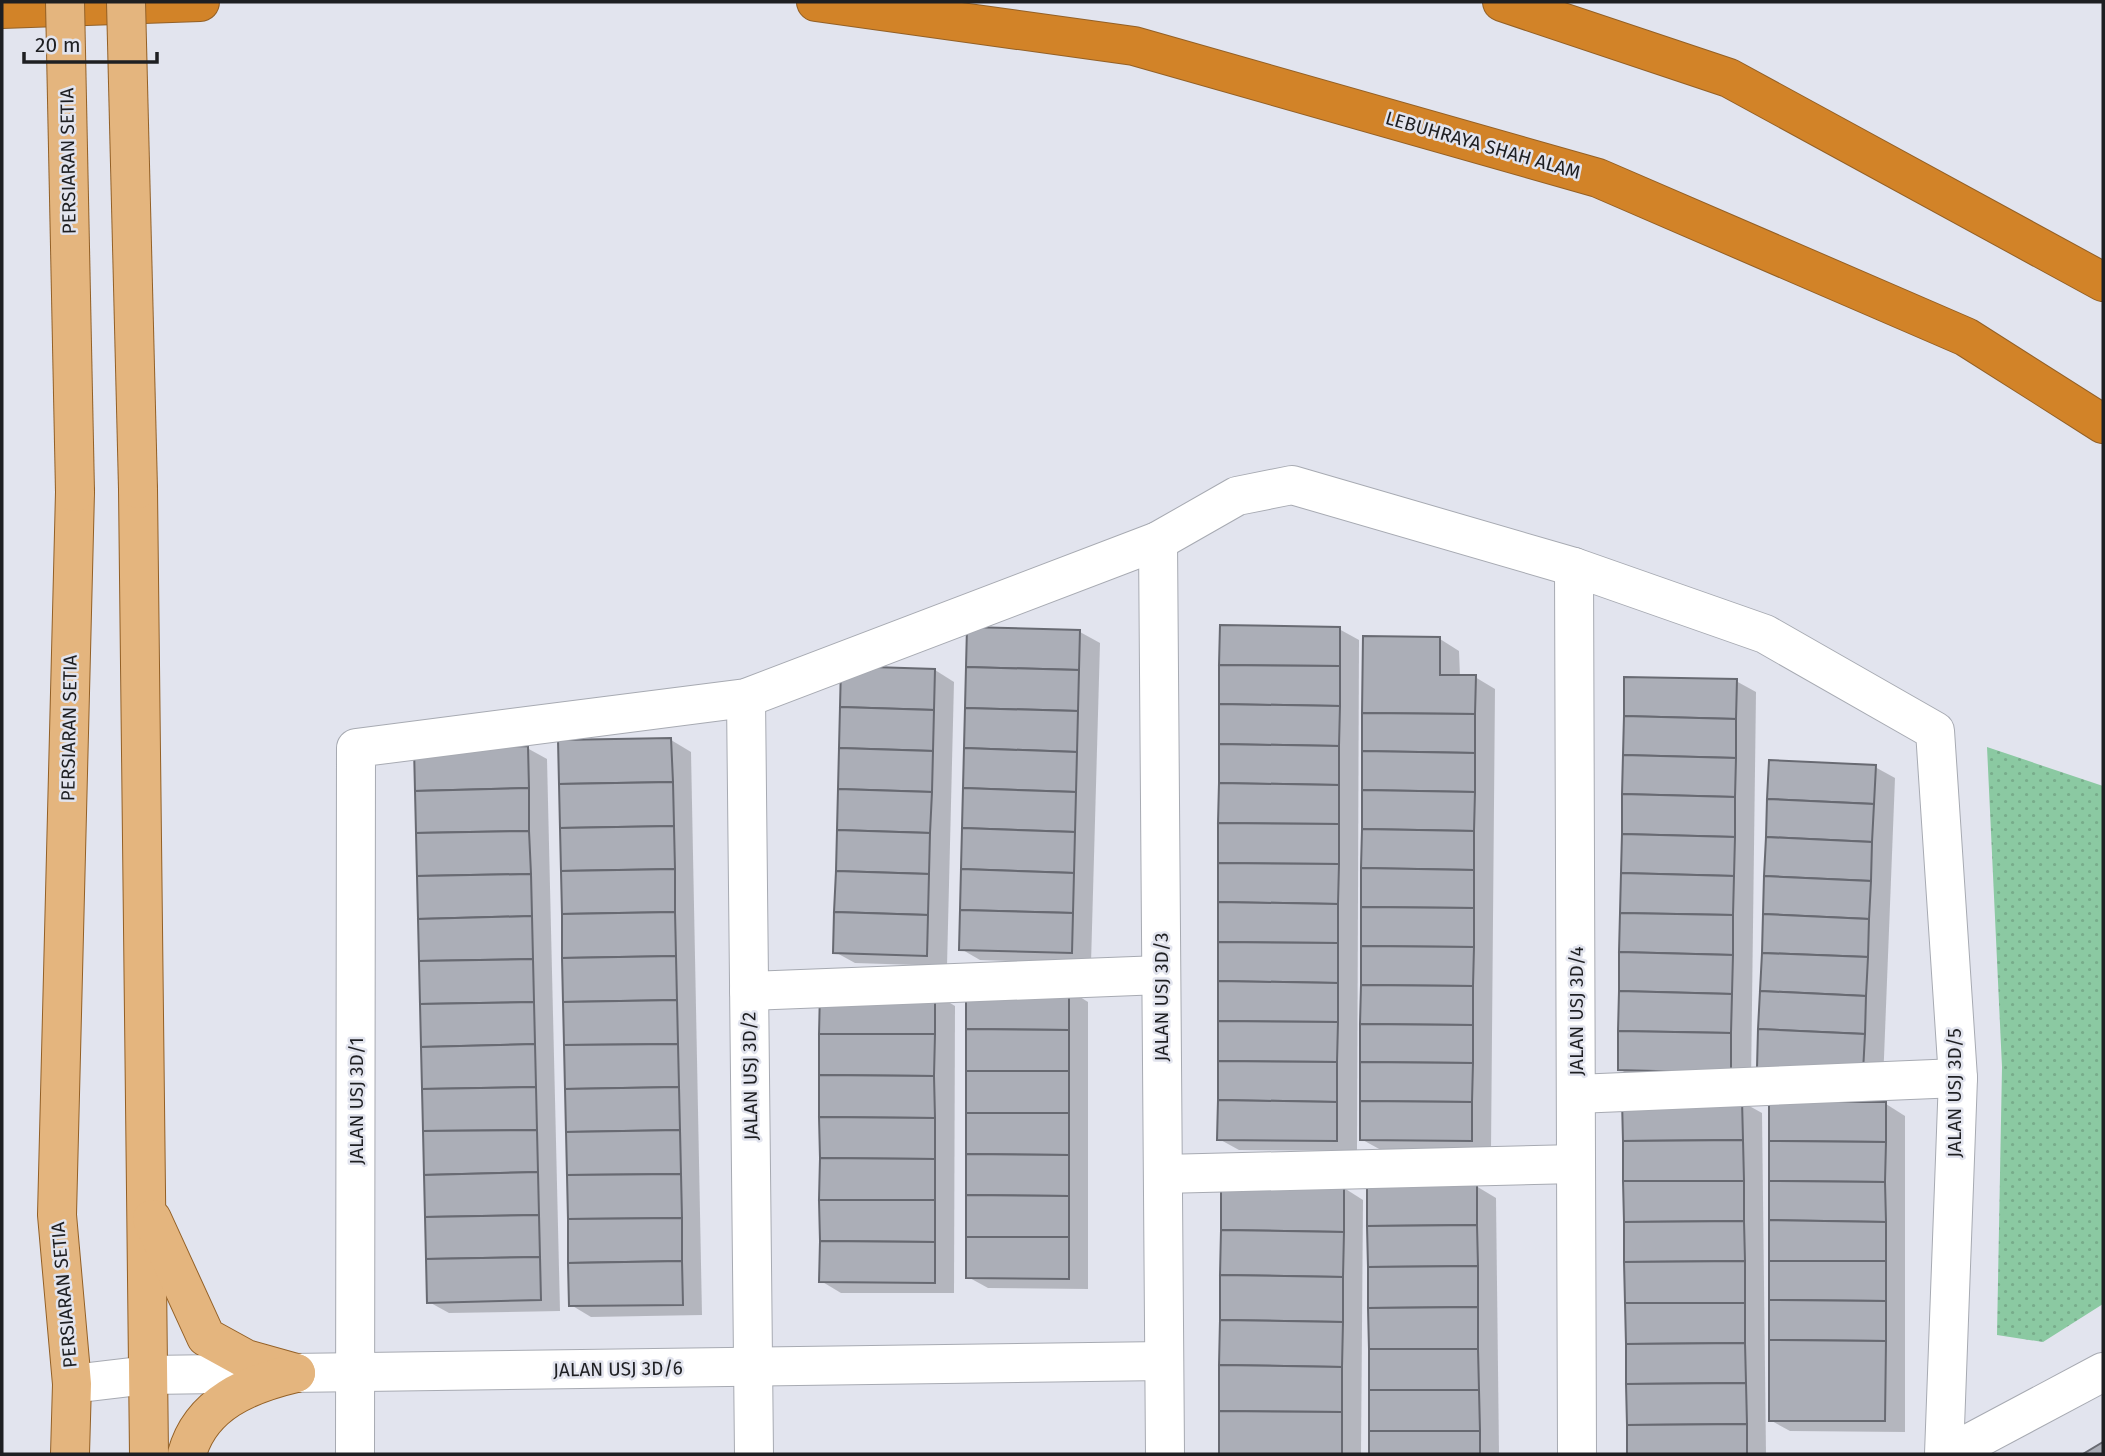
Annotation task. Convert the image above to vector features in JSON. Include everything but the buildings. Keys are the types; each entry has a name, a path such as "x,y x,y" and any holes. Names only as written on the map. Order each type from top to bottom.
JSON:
{"highway":[{"path":"10,10 200,2"},
{"name":"LEBUHRAYA SHAH ALAM","path":"816,2 1134,47 1598,177 1966,337 2103,424"},
{"path":"1502,2 1729,78 2103,282"}],"main road":[{"name":"PERSIARAN SETIA","path":"65,2 75,492 57,1215 72,1384 70,1454"},
{"path":"126,2 138,489 149,1454"},
{"path":"146,1204 206,1337 246,1359 296,1373"},
{"path":"187,1454 202,1421 230,1396 263,1381 296,1373"}],"street":[{"path":"747,698 1158,541 1237,496 1292,485 1574,567"},
{"name":"JALAN USJ 3D/3","path":"1158,541 1165,1454"},
{"name":"JALAN USJ 3D/5","path":"1574,567 1765,635 1935,731 1958,1078 1946,1454"},
{"name":"JALAN USJ 3D/4","path":"1574,567 1577,1454"},
{"name":"JALAN USJ 3D/1","path":"355,1454 356,748 747,698"},
{"name":"JALAN USJ 3D/2","path":"747,698 754,1454"},
{"path":"749,991 1161,975"},
{"path":"1576,1094 1958,1078"},
{"path":"1163,1174 1576,1164"},
{"name":"JALAN USJ 3D/6","path":"72,1384 148,1375 1164,1361"},
{"path":"1946,1454 2103,1372"}],"green space":[{"path":"1987,747 2103,786 2103,1304 2043,1342 1997,1335 2002,1067"}]}
